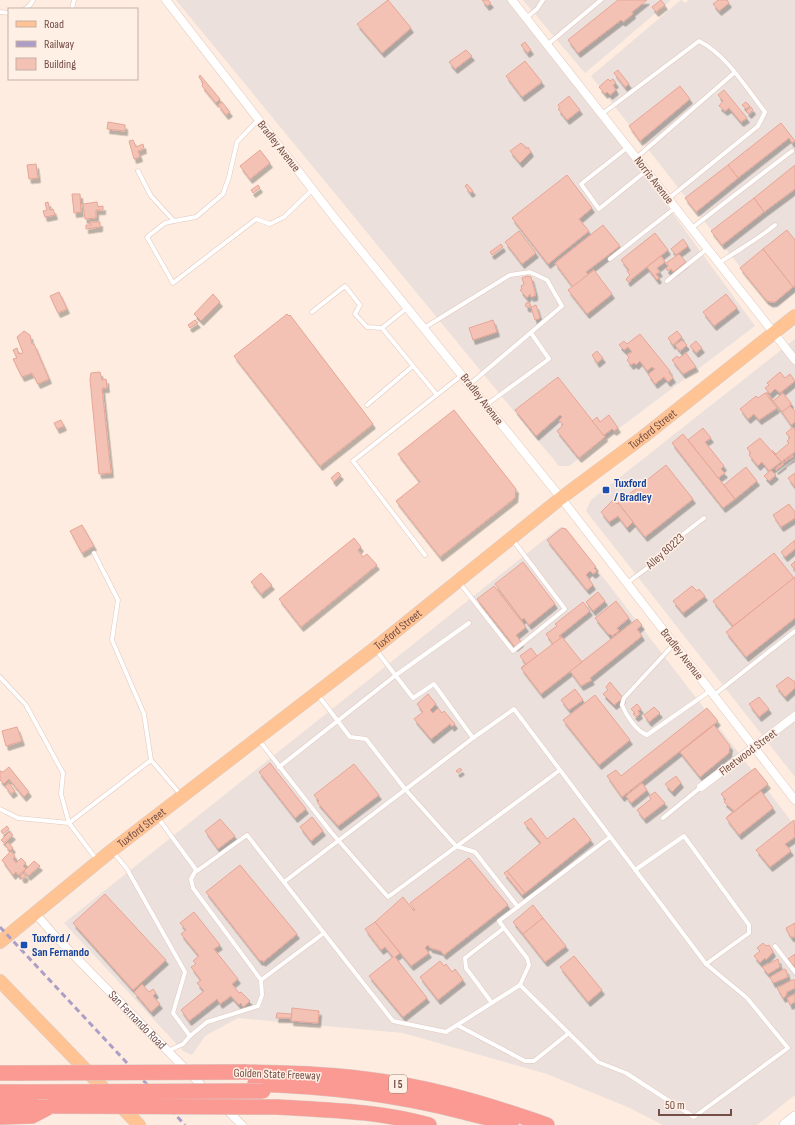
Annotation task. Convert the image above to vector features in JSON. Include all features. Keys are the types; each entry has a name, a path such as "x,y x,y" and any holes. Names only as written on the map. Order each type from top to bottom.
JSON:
{"highway":[{"name":"Golden State Freeway","path":"0,1072 244,1072 342,1076 387,1082 451,1096 547,1125"},
{"path":"0,1084 34,1088 321,1087 383,1095 445,1107 511,1125"},
{"path":"0,1092 34,1088"},
{"path":"259,1088 383,1102 417,1108 482,1125"},
{"path":"0,1106 277,1107 370,1113 411,1120 429,1125"},
{"path":"0,1117 32,1116 51,1106"}],"main road":[{"name":"Tuxford Street","path":"0,942 111,851 375,648 561,498 643,437 795,316"},
{"path":"0,981 139,1125"},
{"path":"786,1125 795,1117"}],"street":[{"name":"Bradley Avenue","path":"166,0 258,120 561,498 754,748 794,795"},
{"name":"Norris Avenue","path":"512,0 795,360"},
{"name":"Fleetwood Street","path":"701,787 795,716"},
{"name":"San Fernando Road","path":"35,913 55,936 167,1051 242,1125"}],"lane":[{"path":"26,8 30,5 33,0"},
{"path":"526,18 537,9 543,0"},
{"path":"547,44 601,0"},
{"path":"602,114 699,41 709,46 734,73 765,112 758,126 668,198"},
{"path":"636,158 734,73"},
{"path":"258,120 237,142 230,177 223,194 196,217 165,223 147,237 173,283 256,219 270,224 284,217 313,189"},
{"path":"628,147 581,184 599,209 647,171"},
{"path":"692,228 792,151"},
{"path":"138,171 151,196 174,222"},
{"path":"610,259 676,208"},
{"path":"719,263 748,243 756,240 775,225"},
{"path":"667,281 708,249"},
{"path":"424,328 510,275 530,272 547,280 562,306 470,384"},
{"path":"312,312 345,286 360,305 355,314 367,327 382,328 407,307"},
{"path":"382,328 437,395"},
{"path":"486,405 549,360 531,333"},
{"path":"367,405 413,366"},
{"path":"425,555 353,461 462,375"},
{"name":"Alley 80223","path":"626,583 662,557 664,549 704,518"},
{"path":"458,582 513,651 565,609 512,539"},
{"path":"94,553 118,600 112,640 144,714 151,760 182,797"},
{"path":"279,767 396,675 469,623"},
{"path":"674,644 624,698 622,705 625,713 642,733 647,735 712,693 795,631"},
{"path":"375,648 413,698 434,684 472,738"},
{"path":"0,677 26,706 63,773 61,794 69,823 98,862"},
{"path":"316,694 350,737 366,739 405,789 456,846 475,852 518,907"},
{"path":"284,882 472,738 514,709 706,964 747,998 788,1048 694,1117 626,1073 598,1062 520,985"},
{"path":"258,739 337,840 388,897 560,770"},
{"path":"0,809 18,818 69,823 151,760"},
{"path":"663,818 701,787"},
{"path":"157,817 196,870"},
{"path":"167,1051 183,1044 207,1022 258,1006 262,995 261,980 193,888 192,880 196,870 247,835 394,1021 446,1032 520,985 529,965 527,958 499,921 610,837"},
{"path":"635,870 684,836 750,925 749,933 706,964"},
{"path":"111,851 127,869 185,972 173,1013 190,1036"},
{"path":"492,1003 466,968 465,958 504,928"},
{"path":"261,980 324,932"},
{"path":"775,946 795,972"},
{"path":"457,1025 525,1061 534,1061 569,1033"}],"shaded area":[{"path":"176,0 511,0 581,88 755,326 569,466 559,466"},
{"path":"523,0 671,0 585,73"},
{"path":"681,0 685,3 689,0 795,0 795,293 773,309 591,76"},
{"path":"795,339 795,777 586,511 591,500"},
{"path":"560,527 565,528 795,826 795,1095 757,1125 663,1125 630,1108 547,1074 403,1033 238,1018 205,1036 192,1055 183,1051 64,923"}],"building":[{"path":"388,0 411,28 382,53 357,24"},
{"path":"482,0 488,0 491,3 487,6"},
{"path":"618,0 647,0 632,12 633,14 623,22 621,20 578,53 568,40"},
{"path":"661,0 665,5 656,12 652,7"},
{"path":"718,0 727,0 729,3 719,11 713,4"},
{"path":"525,42 531,50 527,53 521,45"},
{"path":"466,50 472,56 455,69 449,62"},
{"path":"525,61 542,82 522,97 506,76"},
{"path":"618,70 629,84 625,87 614,73"},
{"path":"200,75 220,99 216,103 202,86 203,83 199,77"},
{"path":"608,79 610,81 613,79 616,83 613,85 616,90 610,95 607,92 605,94 599,87"},
{"path":"680,86 690,99 640,141 629,126"},
{"path":"724,90 747,118 741,122 729,108 725,111 719,106 723,101 718,95"},
{"path":"569,96 580,110 567,120 558,109 560,108 558,105"},
{"path":"222,102 230,112 226,115 218,105"},
{"path":"746,102 750,106 746,109 742,105"},
{"path":"751,107 753,110 749,114 746,111"},
{"path":"108,122 125,125 125,131 107,129"},
{"path":"781,123 795,141 792,143 789,138 738,178 728,165"},
{"path":"133,140 136,147 143,144 144,149 138,151 140,157 134,159 129,141"},
{"path":"521,143 526,147 526,149 528,147 531,152 520,163 510,151"},
{"path":"260,150 270,163 250,179 240,166"},
{"path":"36,164 38,178 29,179 27,165"},
{"path":"728,165 738,178 696,212 685,198"},
{"path":"795,165 795,189 764,212 754,198"},
{"path":"567,175 592,208 579,219 589,231 548,264 512,218"},
{"path":"467,184 473,191 470,193 465,186"},
{"path":"258,185 260,188 253,193 251,190"},
{"path":"72,194 80,194 81,212 74,213"},
{"path":"754,198 764,212 722,245 711,231"},
{"path":"48,202 50,210 53,209 55,215 45,217 43,211 47,210 45,203"},
{"path":"97,202 98,207 103,206 103,210 96,210 96,218 85,219 83,204"},
{"path":"90,222 100,222 100,227 86,229 86,225 91,225"},
{"path":"603,225 620,246 586,272 588,274 594,270 573,287 555,263"},
{"path":"787,230 795,240 795,286 793,287 763,249"},
{"path":"519,231 536,253 522,264 505,242"},
{"path":"655,233 668,250 628,282 626,279 630,275 627,271 629,270 621,260"},
{"path":"683,239 688,246 676,255 671,249"},
{"path":"501,244 503,247 492,255 490,252"},
{"path":"763,249 793,287 775,302 766,300 740,268"},
{"path":"679,254 686,262 673,272 671,269 668,271 666,268 668,266 666,263"},
{"path":"661,256 665,262 657,268 660,272 656,274 659,278 657,280 647,267"},
{"path":"594,270 612,294 587,314 568,290"},
{"path":"527,276 531,277 535,296 531,297 530,294 527,298 520,290 522,289 521,286 524,284 522,278"},
{"path":"59,292 67,309 58,313 50,296"},
{"path":"213,294 220,302 201,321 194,314"},
{"path":"726,294 737,308 714,326 703,312"},
{"path":"528,302 531,305 528,308 525,305"},
{"path":"536,305 540,318 535,320 531,307"},
{"path":"287,314 289,316 290,315 373,424 320,466 234,356"},
{"path":"195,320 198,323 190,328 188,325"},
{"path":"493,320 497,332 473,340 469,328"},
{"path":"24,331 30,335 32,344 34,344 49,379 38,384 32,373 22,377 13,359 17,358 13,350 17,348 19,354 23,353 17,337"},
{"path":"677,331 682,337 673,345 668,338"},
{"path":"640,334 670,371 669,372 673,378 668,382 664,377 655,384 648,374 655,369 652,367 647,371 640,361 636,365 634,363 631,365 627,360 629,358 627,355 632,352 628,347 624,350 619,345 624,341 627,344"},
{"path":"682,340 687,345 680,351 675,345"},
{"path":"696,341 702,348 696,353 690,346"},
{"path":"597,351 603,358 597,363 592,355"},
{"path":"686,353 696,367 683,374 672,360 677,356 679,358"},
{"path":"100,372 102,380 106,379 107,388 102,388 111,473 99,474 90,379 91,373"},
{"path":"780,372 785,378 790,374 795,381 780,393 775,389 770,394 765,388 769,385 767,383"},
{"path":"558,377 605,437 579,458 557,431 563,425 559,420 562,417 560,415 536,436 515,410"},
{"path":"765,393 777,408 759,420 754,414 748,419 740,409 756,396 758,398"},
{"path":"783,393 791,403 790,406 782,412 773,401"},
{"path":"790,406 795,411 795,422 791,425 782,412"},
{"path":"454,410 516,489 515,498 440,557 396,501 420,482 398,454"},
{"path":"609,415 618,428 614,431 612,429 604,435 605,437 592,421 597,417 600,422"},
{"path":"61,420 64,426 57,429 54,423"},
{"path":"793,427 795,430 795,452 781,462 772,450 776,454 789,443 787,441 790,438 786,433"},
{"path":"703,428 711,438 705,442 724,466 721,469 725,473 718,478 688,440"},
{"path":"683,434 735,499 723,508 672,443"},
{"path":"760,438 781,462 769,471 762,462 758,466 749,455 751,453 747,448"},
{"path":"793,455 794,456 783,463 784,464 776,470 775,469"},
{"path":"666,465 693,499 645,537 618,503"},
{"path":"746,467 757,481 735,499 724,485"},
{"path":"771,470 776,475 769,481 764,476"},
{"path":"338,472 341,475 334,482 331,478"},
{"path":"795,473 795,487 788,478"},
{"path":"613,500 617,504 618,503 633,522 627,528 618,516 609,522 601,512"},
{"path":"789,504 795,512 795,518 781,527 773,515"},
{"path":"82,525 94,546 82,553 70,531"},
{"path":"562,528 566,529 596,567 594,568 597,571 593,574 590,571 586,575 593,585 587,590 547,540"},
{"path":"354,538 361,547 358,550 363,557 367,554 377,565 301,627 279,599"},
{"path":"795,540 795,549 785,557 781,552"},
{"path":"774,553 794,578 733,626 713,601"},
{"path":"795,561 795,570 791,565"},
{"path":"523,562 555,604 529,625 524,618 522,620 495,584"},
{"path":"261,573 272,585 261,594 251,582"},
{"path":"795,577 795,618 746,657 726,632"},
{"path":"494,586 526,627 516,635 521,642 515,647 477,599"},
{"path":"692,586 697,591 699,589 705,596 683,613 673,601"},
{"path":"598,592 605,601 593,611 586,602"},
{"path":"616,601 629,618 617,628 619,631 612,636 610,634 609,635 595,618"},
{"path":"583,602 590,611 559,636 562,637 553,644 546,634 557,626 555,624"},
{"path":"637,619 642,625 637,629 642,636 590,678 592,680 581,686 570,671"},
{"path":"562,637 582,662 541,694 521,668"},
{"path":"531,648 537,656 521,668 526,664 520,656"},
{"path":"788,677 795,682 795,688 785,697 776,686"},
{"path":"610,682 623,698 614,705 603,694 608,690 606,687"},
{"path":"575,689 583,700 569,710 561,700"},
{"path":"428,694 436,704 430,710 433,713 438,708 442,713 444,711 455,724 452,727 450,724 431,739 414,719 423,712 417,704"},
{"path":"595,695 630,740 599,765 563,720"},
{"path":"759,697 769,709 759,717 749,704"},
{"path":"637,704 641,709 638,711 640,714 636,717 633,714 635,713 631,709"},
{"path":"654,707 660,713 649,722 644,715"},
{"path":"707,708 718,721 622,797 607,776 616,770 621,776"},
{"path":"714,725 730,746 729,753 700,777 680,752"},
{"path":"17,727 22,741 6,746 2,731"},
{"path":"270,763 306,809 295,818 259,772"},
{"path":"354,764 379,795 338,826 317,802 319,801 314,795"},
{"path":"9,767 29,792 24,797 9,779 4,784 0,780 0,771 3,772"},
{"path":"460,768 462,770 458,773 456,771"},
{"path":"755,768 768,784 726,818 734,811 724,802 726,800 721,794"},
{"path":"676,776 681,783 672,792 665,784"},
{"path":"9,783 15,791 11,794 5,786"},
{"path":"642,783 647,790 631,803 626,796"},
{"path":"761,791 773,808 739,835 726,818"},
{"path":"655,792 665,803 644,819 637,810 651,799 649,796"},
{"path":"312,817 323,831 311,841 300,827"},
{"path":"531,818 547,839 574,818 591,840 525,893 507,871 541,843 524,823"},
{"path":"220,819 235,836 218,849 205,831"},
{"path":"794,820 795,837 785,844 791,851 770,867 756,850"},
{"path":"7,826 9,829 3,834 1,831"},
{"path":"9,832 13,835 4,843 1,840"},
{"path":"8,842 13,848 10,851 5,845"},
{"path":"11,851 15,856 13,859 16,863 21,858 26,863 23,866 26,869 18,875 16,872 13,875 2,860"},
{"path":"469,858 508,905 444,955 441,951 430,948 428,945 425,948 429,953 411,966 375,922 403,897 414,911 415,910 410,903"},
{"path":"34,861 40,866 28,876 24,871"},
{"path":"240,865 297,934 263,962 262,960 260,961 206,892"},
{"path":"507,871 525,893 522,895 504,873"},
{"path":"21,874 25,874 25,878 21,878"},
{"path":"105,894 166,960 133,990 73,923"},
{"path":"533,905 543,918 523,934 513,922"},
{"path":"194,912 220,945 214,949 238,979 232,984 239,993 241,992 250,1001 243,1007 241,1003 239,1005 231,996 220,1004 217,999 189,1021 181,1010 204,991 197,983 201,980 191,967 196,964 193,961 199,956 181,934 186,930 180,923"},
{"path":"543,918 566,946 545,962 523,934"},
{"path":"375,922 400,953 395,957 427,998 403,1017 369,976 393,957 385,947 381,950 365,929"},
{"path":"795,923 795,937 791,937 786,928"},
{"path":"763,943 766,946 769,945 773,952 766,960 765,958 760,963 754,956 760,951 757,948"},
{"path":"795,954 795,967 788,959"},
{"path":"574,956 602,990 588,1002 560,967"},
{"path":"778,959 780,967 768,974 762,967"},
{"path":"440,961 444,966 446,964 452,972 455,969 463,980 438,1000 420,977"},
{"path":"784,969 786,970 788,977 773,983 770,977"},
{"path":"792,980 795,980 795,988 787,992 786,996 783,998 777,988"},
{"path":"142,984 149,992 153,989 156,993 153,996 160,1004 151,1012 134,992"},
{"path":"795,994 795,1002 790,1005 787,998"},
{"path":"292,1008 319,1011 318,1023 291,1021"},
{"path":"277,1013 292,1014 291,1018 276,1018"}],"railway":[{"path":"0,927 185,1125"}],"place":[{"name":"Tuxford / Bradley","path":"606,490"},
{"name":"Tuxford / San Fernando","path":"24,945"}]}
